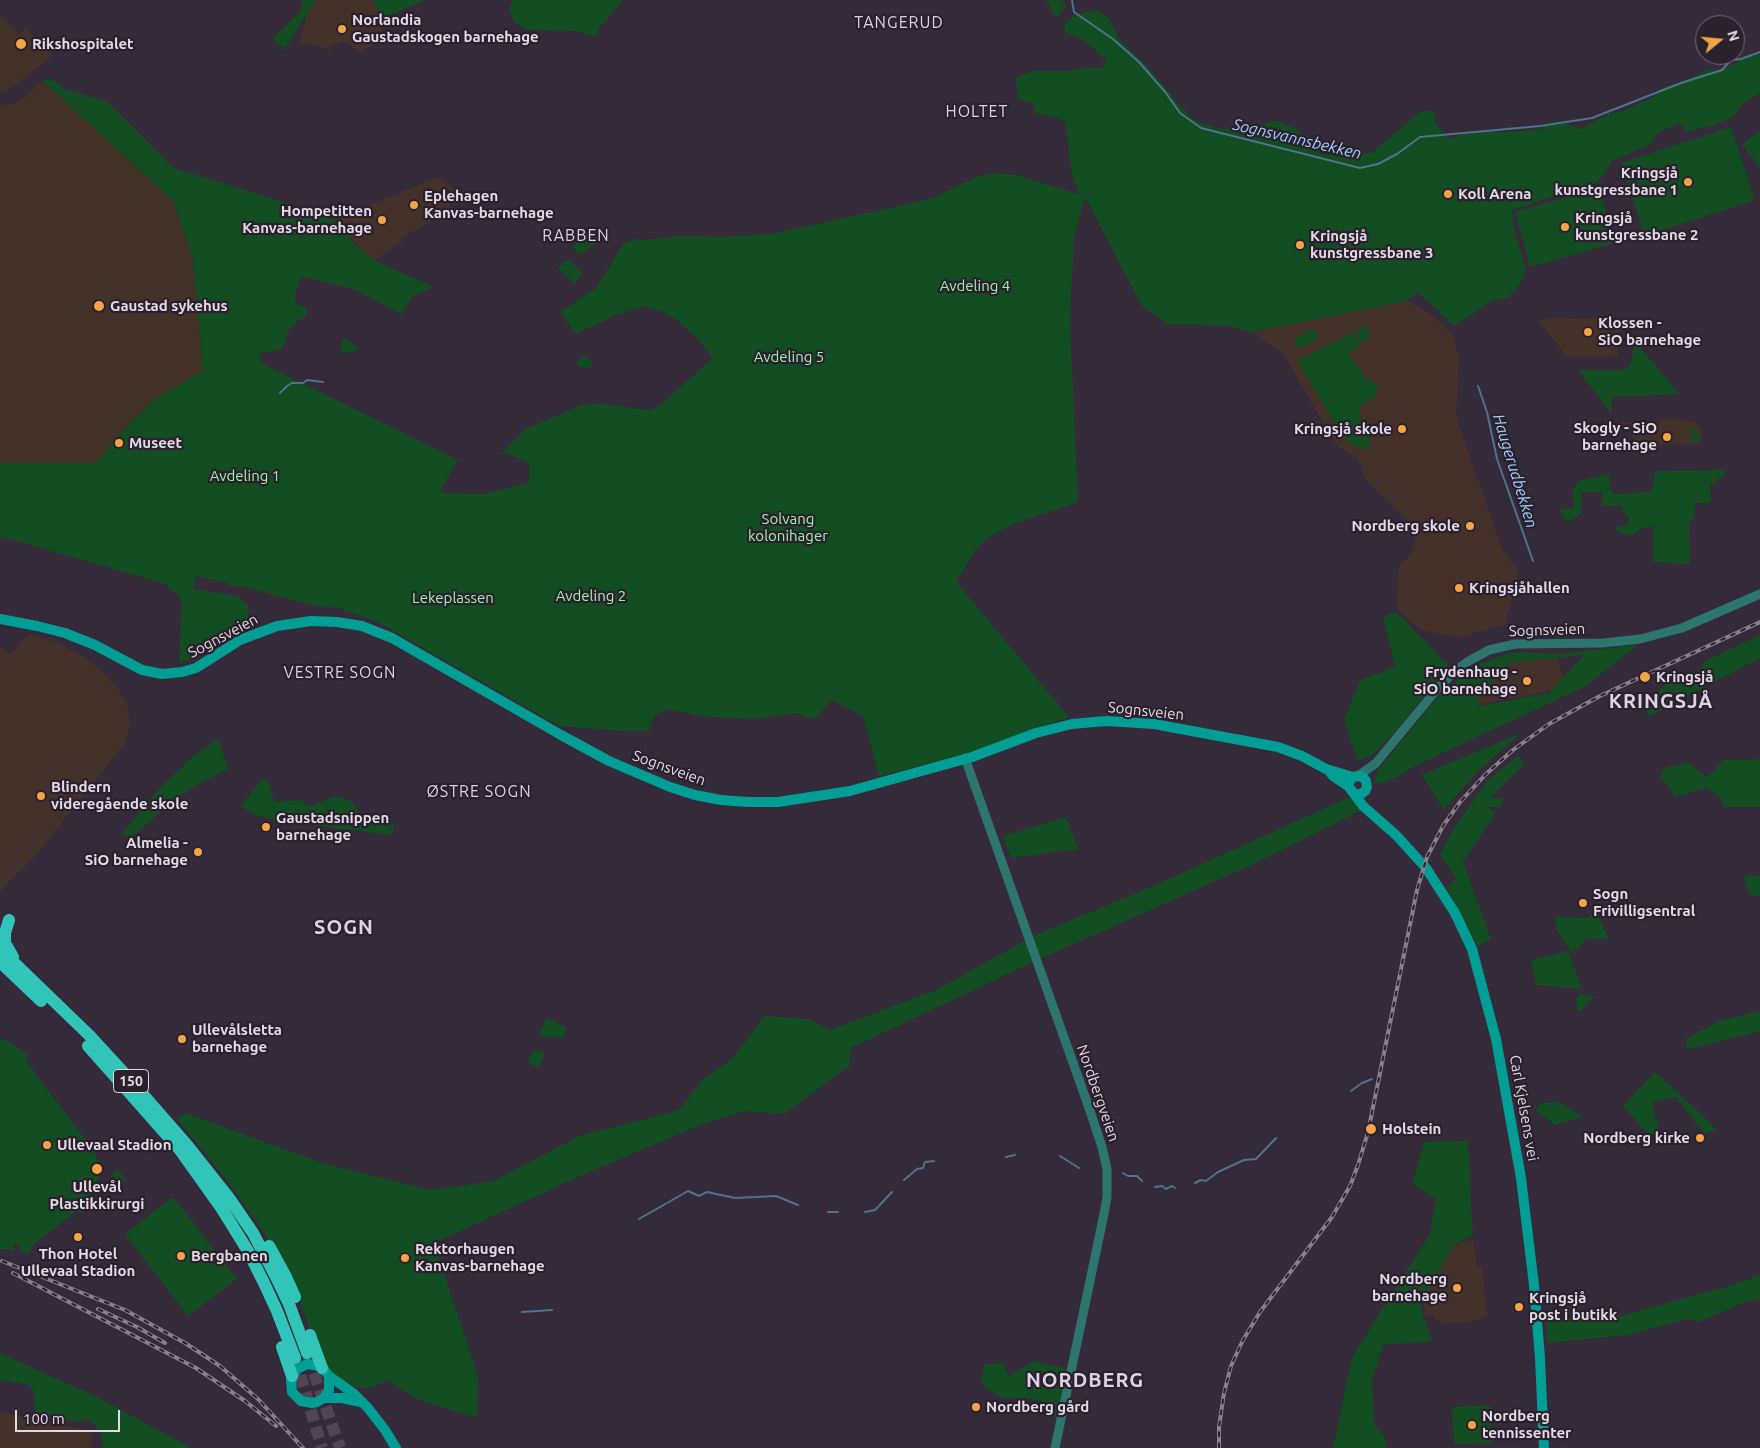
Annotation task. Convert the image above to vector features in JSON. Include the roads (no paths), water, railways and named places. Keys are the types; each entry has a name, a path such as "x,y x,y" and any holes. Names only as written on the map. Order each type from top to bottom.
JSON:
{"highway":[{"path":"0,926 9,920 4,943 20,975"},
{"name":"150","path":"0,950 20,975 83,1041 180,1150 207,1187 251,1258 277,1311 295,1358"},
{"name":"150","path":"0,962 20,975 90,1036 187,1145 229,1198 253,1233 276,1277 289,1304 307,1353"},
{"path":"0,968 20,975"},
{"path":"207,1187 262,1297 292,1376"},
{"path":"229,1198 268,1245 278,1261 300,1309 325,1372"}],"main road":[{"name":"Sognsveien","path":"0,619 37,626 79,638 109,652 134,667 152,672 175,673 196,668 240,640 277,626 302,621 337,622 362,626 392,638 576,744 634,772 695,795 748,802 798,800 867,787 966,758 1036,732 1059,726 1115,721 1154,724 1278,747 1302,756 1358,785"},
{"name":"Carl Kjelsens vei","path":"1358,785 1363,806 1406,844 1434,878 1462,925 1478,970 1496,1039 1521,1178 1534,1285 1541,1366 1544,1448"},
{"path":"361,1402 342,1398 324,1398 312,1403 301,1401 292,1392 290,1384 292,1376 303,1365 315,1364 353,1393 377,1419 396,1448"},
{"path":"324,1398 330,1386 325,1372"}],"street":[{"name":"Sognsveien","path":"1358,785 1438,688 1467,662 1489,650 1528,643 1603,643 1640,639 1682,628 1760,594"},
{"name":"Nordbergveien","path":"966,758 1083,1091 1102,1147 1107,1169 1107,1197 1104,1214 1054,1448"}],"waterway":[{"name":"Sognsvannsbekken","path":"1072,0 1074,12 1113,39 1139,62 1166,93 1180,113 1201,128 1360,168 1378,164 1397,154 1420,137 1540,126 1592,118 1681,83 1722,70 1731,60 1741,59 1760,52"},
{"path":"280,393 292,383 303,383 307,380 323,382"},
{"name":"Haugerudbekken","path":"1478,386 1487,412 1497,459 1533,561"},
{"path":"1351,1091 1372,1079"},
{"path":"1195,1183 1201,1180 1206,1181 1218,1172 1244,1160 1256,1159 1276,1138"},
{"path":"1006,1157 1015,1155"},
{"path":"1060,1156 1079,1168"},
{"path":"904,1180 917,1169 923,1168 925,1162 934,1161"},
{"path":"1123,1173 1128,1176 1137,1176 1142,1181"},
{"path":"1155,1187 1162,1186 1166,1189 1172,1186 1175,1188"},
{"path":"639,1219 688,1191 699,1196 707,1192 735,1198 776,1196 798,1205"},
{"path":"865,1212 875,1210 892,1192"},
{"path":"828,1212 838,1212"},
{"path":"522,1312 552,1310"}],"tunnel":[{"path":"308,1356 340,1448"},
{"path":"295,1358 322,1448"}],"railway":[{"path":"1219,1448 1219,1427 1224,1393 1231,1366 1243,1340 1260,1312 1332,1217 1350,1186 1358,1165 1368,1132 1417,890 1427,857 1443,826 1460,802 1486,774 1513,750 1549,724 1600,696 1760,622"},
{"path":"2,1261 125,1310 185,1343 220,1366 258,1399 303,1448"},
{"path":"13,1273 196,1368 245,1401 276,1426"},
{"path":"98,1309 137,1327 165,1343"}],"place":[{"name":"Norlandia Gaustadskogen barnehage","path":"342,29"},
{"name":"Rikshospitalet","path":"21,44"},
{"name":"Kringsjå kunstgressbane 1","path":"1688,182"},
{"name":"Koll Arena","path":"1448,194"},
{"name":"Eplehagen Kanvas-barnehage","path":"414,205"},
{"name":"Hompetitten Kanvas-barnehage","path":"382,220"},
{"name":"Kringsjå kunstgressbane 2","path":"1565,227"},
{"name":"Kringsjå kunstgressbane 3","path":"1300,245"},
{"name":"Gaustad sykehus","path":"99,306"},
{"name":"Klossen - SiO barnehage","path":"1588,332"},
{"name":"Kringsjå skole","path":"1402,429"},
{"name":"Skogly - SiO barnehage","path":"1667,437"},
{"name":"Museet","path":"119,443"},
{"name":"Nordberg skole","path":"1470,526"},
{"name":"Kringsjåhallen","path":"1459,588"},
{"name":"Kringsjå","path":"1645,677"},
{"name":"Frydenhaug - SiO barnehage","path":"1527,681"},
{"name":"Blindern videregående skole","path":"41,796"},
{"name":"Gaustadsnippen barnehage","path":"266,827"},
{"name":"Almelia - SiO barnehage","path":"198,852"},
{"name":"Sogn Frivilligsentral","path":"1583,903"},
{"name":"Ullevålsletta barnehage","path":"182,1039"},
{"name":"Holstein","path":"1371,1129"},
{"name":"Nordberg kirke","path":"1700,1138"},
{"name":"Ullevaal Stadion","path":"47,1145"},
{"name":"Ullevål Plastikkirurgi","path":"97,1169"},
{"name":"Thon Hotel Ullevaal Stadion","path":"78,1237"},
{"name":"Bergbanen","path":"181,1256"},
{"name":"Rektorhaugen Kanvas-barnehage","path":"405,1258"},
{"name":"Nordberg barnehage","path":"1457,1288"},
{"name":"Kringsjå post i butikk","path":"1519,1307"},
{"name":"Nordberg gård","path":"976,1407"},
{"name":"Nordberg tennissenter","path":"1472,1425"}],"district":[{"name":"TANGERUD","path":"899,23"},
{"name":"HOLTET","path":"977,112"},
{"name":"RABBEN","path":"576,236"},
{"name":"VESTRE SOGN","path":"340,673"},
{"name":"KRINGSJÅ","path":"1661,701"},
{"name":"ØSTRE SOGN","path":"479,792"},
{"name":"SOGN","path":"344,927"},
{"name":"NORDBERG","path":"1085,1380"}],"park label":[{"name":"Avdeling 4","path":"975,286"},
{"name":"Avdeling 5","path":"789,357"},
{"name":"Avdeling 1","path":"245,476"},
{"name":"Solvang kolonihager","path":"788,528"},
{"name":"Avdeling 2","path":"591,596"},
{"name":"Lekeplassen","path":"453,598"}]}
